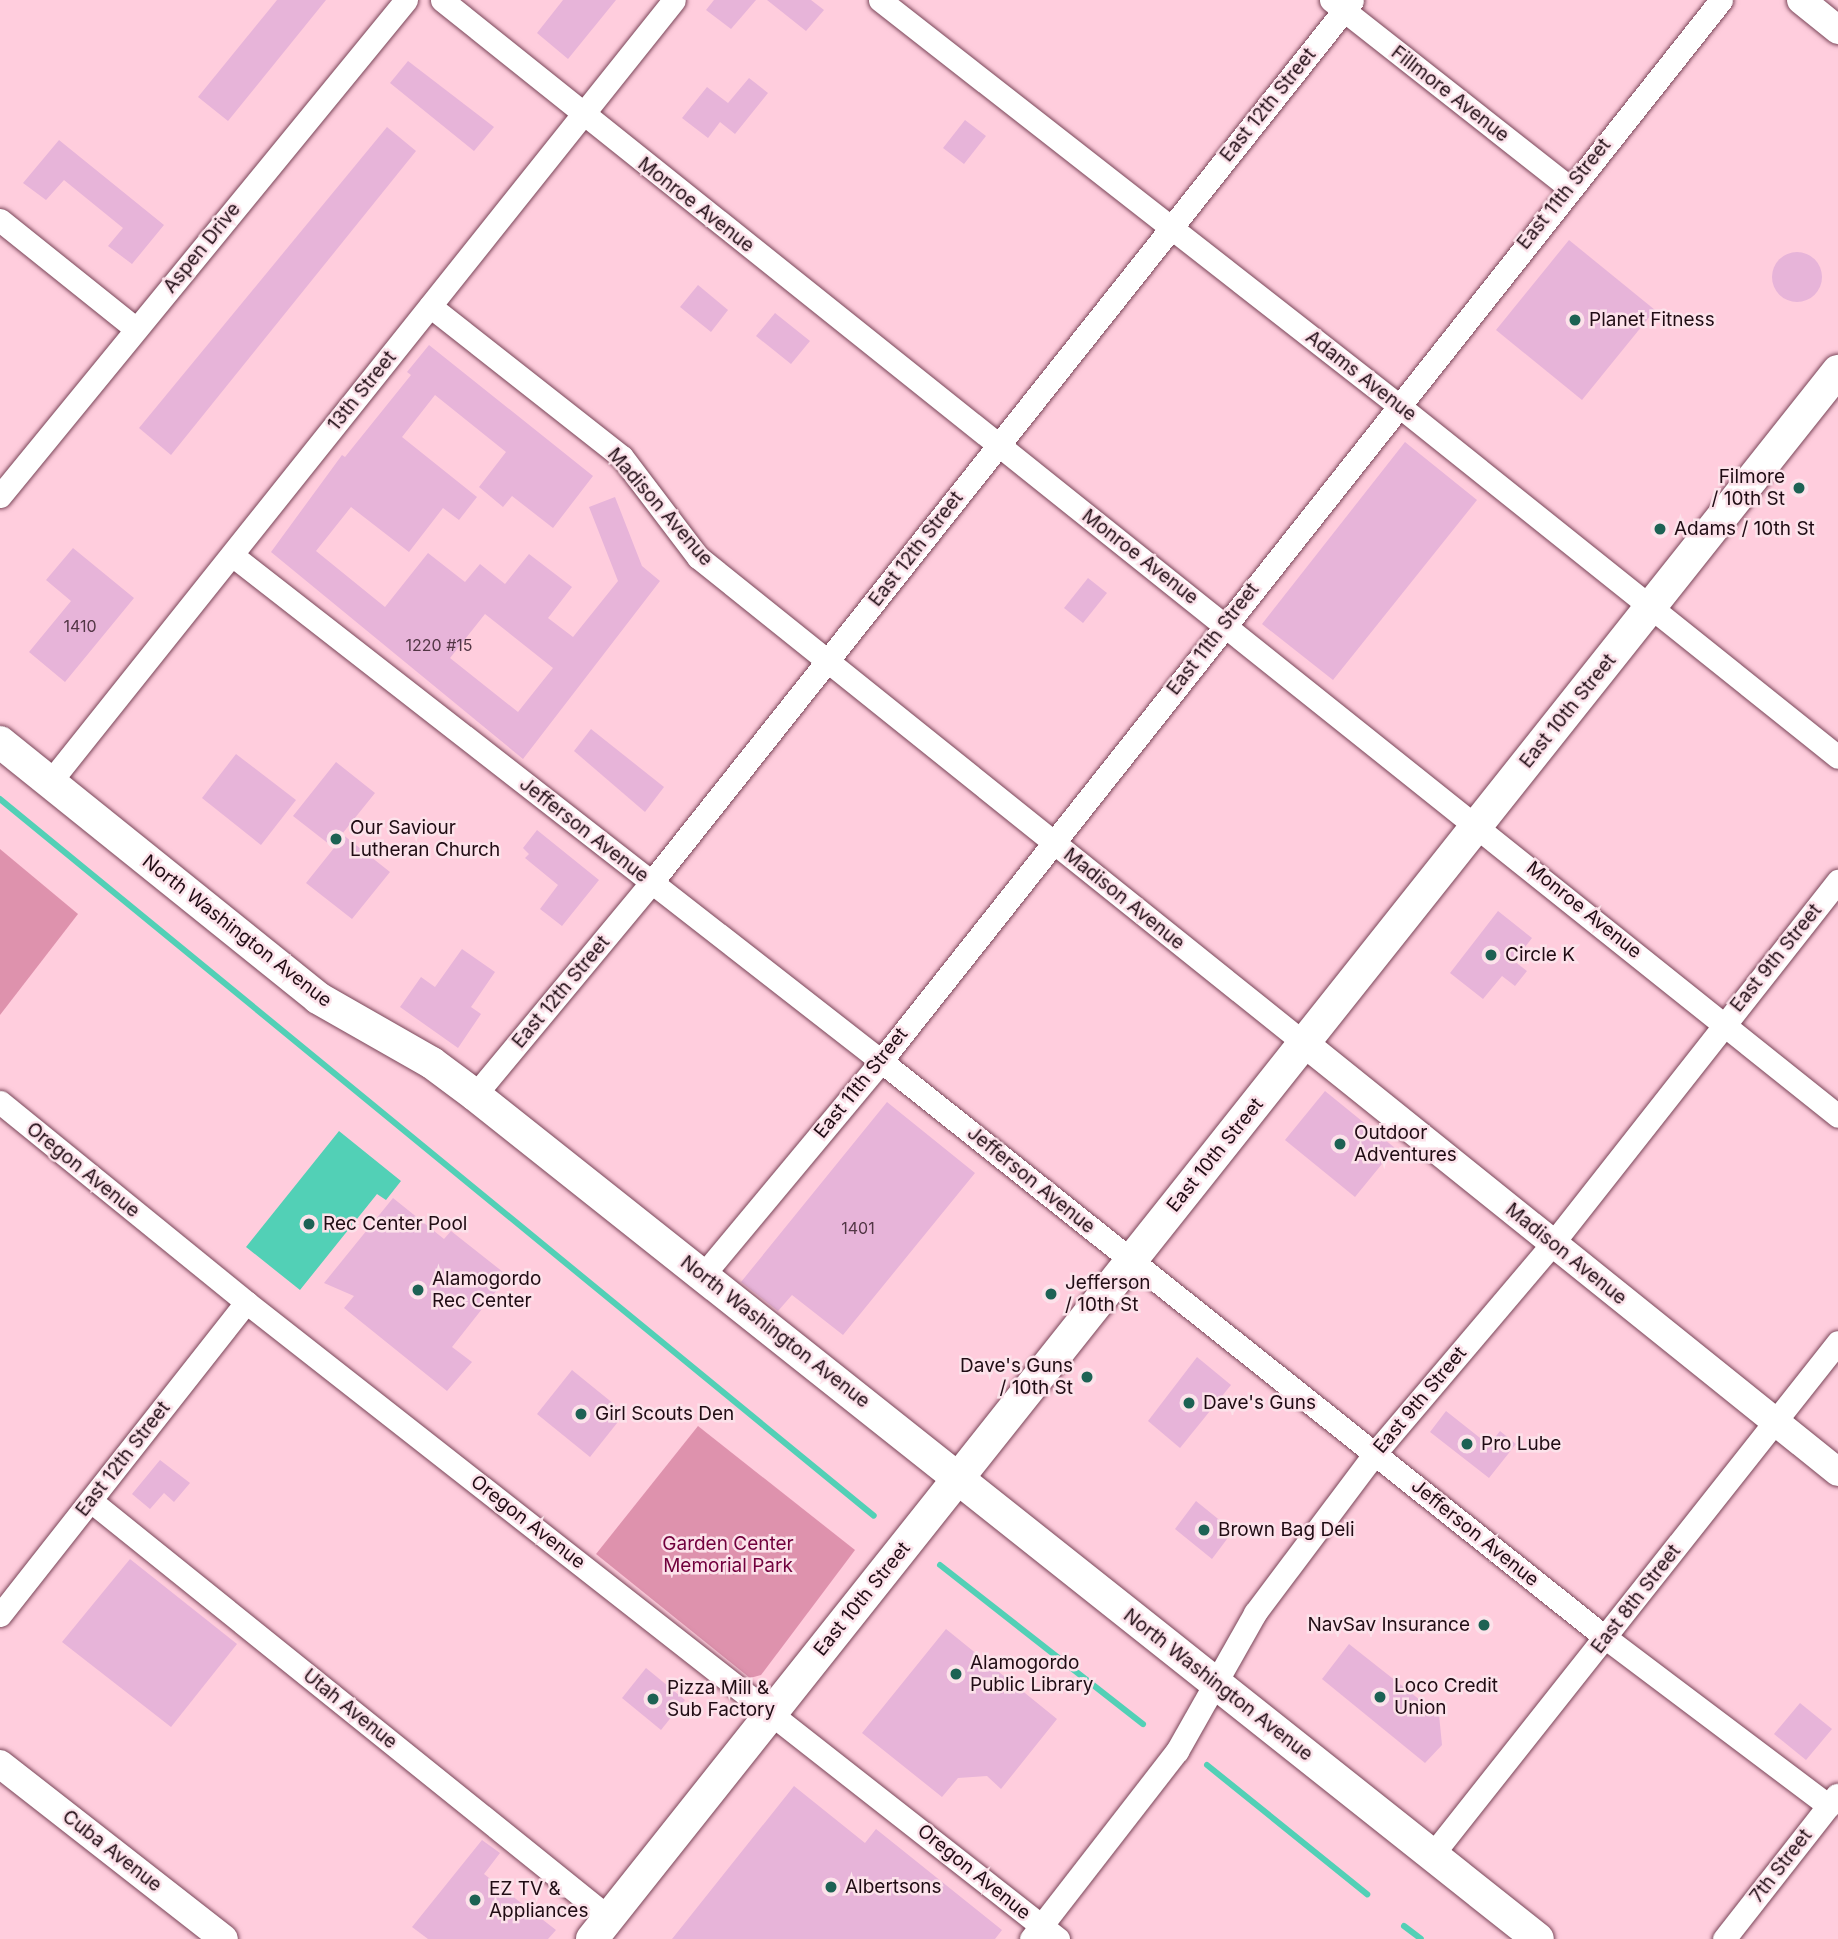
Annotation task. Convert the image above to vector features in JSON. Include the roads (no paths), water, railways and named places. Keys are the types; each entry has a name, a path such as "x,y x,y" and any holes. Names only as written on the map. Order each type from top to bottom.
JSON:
{"main road":[{"name":"East 10th Street","path":"600,1928 1649,609 1833,388"},
{"name":"North Washington Avenue","path":"0,742 317,998 432,1063 475,1096 959,1477 1538,1939"}],"street":[{"name":"Aspen Drive","path":"0,496 406,0"},
{"name":"Monroe Avenue","path":"442,0 998,445 1478,824 1838,1115"},
{"name":"13th Street","path":"50,782 674,0"},
{"name":"Adams Avenue","path":"880,0 1398,405 1649,609 1838,757"},
{"name":"East 11th Street","path":"703,1275 881,1061 1569,187 1721,0"},
{"path":"1801,0 1838,30"},
{"name":"East 12th Street","path":"475,1096 651,883 826,663 1170,228 1342,4"},
{"name":"Fillmore Avenue","path":"1342,4 1569,187"},
{"path":"0,220 136,329"},
{"name":"Madison Avenue","path":"430,306 622,457 698,557 826,663 1838,1472"},
{"name":"Jefferson Avenue","path":"232,555 881,1061 1606,1638 1833,1800"},
{"name":"East 9th Street","path":"1043,1935 1177,1751 1217,1685 1255,1614 1375,1453 1553,1243 1723,1023 1838,881"},
{"name":"Oregon Avenue","path":"0,1102 246,1302 772,1712 1043,1935"},
{"name":"East 12th Street","path":"0,1615 246,1302"},
{"name":"East 8th Street","path":"1432,1855 1838,1342"},
{"name":"Utah Avenue","path":"91,1501 600,1928"},
{"name":"Cuba Avenue","path":"0,1764 224,1939"},
{"name":"7th Street","path":"1724,1939 1833,1800"}],"waterway":[{"path":"0,799 874,1516"},
{"path":"940,1565 1143,1724"},
{"path":"1207,1765 1367,1894"},
{"path":"1404,1926 1421,1939"}],"place":[{"name":"Planet Fitness","path":"1575,320"},
{"name":"Filmore / 10th St","path":"1799,488"},
{"name":"Adams / 10th St","path":"1660,529"},
{"name":"Our Saviour Lutheran Church","path":"336,839"},
{"name":"Circle K","path":"1491,955"},
{"name":"Outdoor Adventures","path":"1340,1144"},
{"name":"Rec Center Pool","path":"309,1224"},
{"name":"Alamogordo Rec Center","path":"418,1290"},
{"name":"Jefferson / 10th St","path":"1051,1294"},
{"name":"Dave's Guns / 10th St","path":"1087,1377"},
{"name":"Dave's Guns","path":"1189,1403"},
{"name":"Girl Scouts Den","path":"581,1414"},
{"name":"Pro Lube","path":"1467,1444"},
{"name":"Brown Bag Deli","path":"1204,1530"},
{"name":"NavSav Insurance","path":"1484,1625"},
{"name":"Alamogordo Public Library","path":"956,1674"},
{"name":"Loco Credit Union","path":"1380,1697"},
{"name":"Pizza Mill & Sub Factory","path":"653,1699"},
{"name":"Albertsons","path":"831,1887"},
{"name":"EZ TV & Appliances","path":"475,1900"}],"park label":[{"name":"Garden Center Memorial Park","path":"728,1555"}]}
